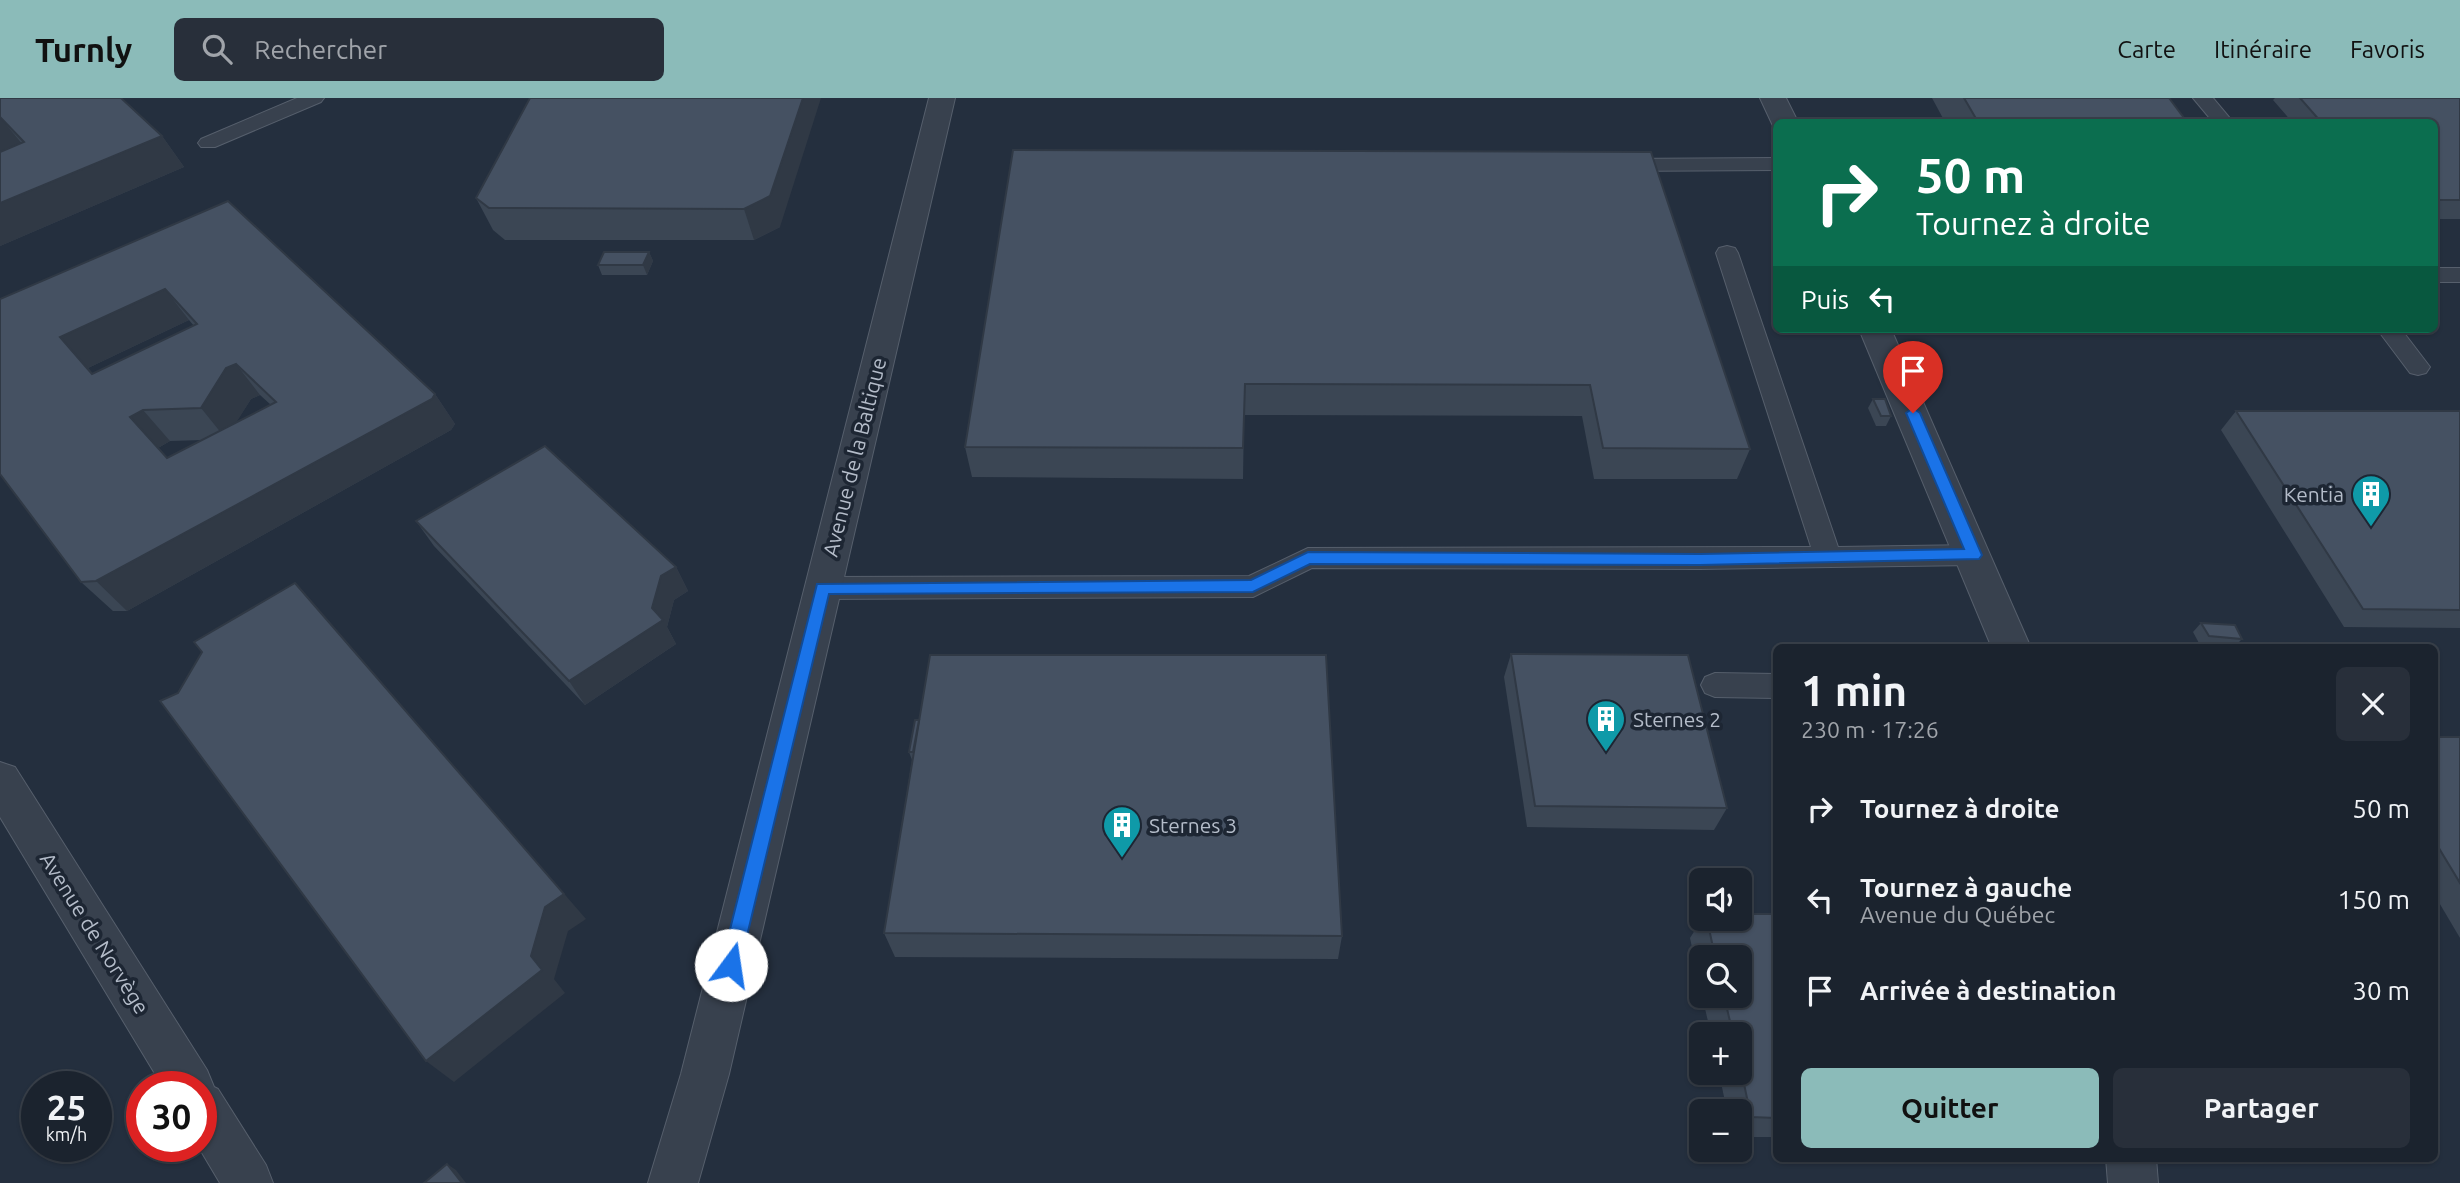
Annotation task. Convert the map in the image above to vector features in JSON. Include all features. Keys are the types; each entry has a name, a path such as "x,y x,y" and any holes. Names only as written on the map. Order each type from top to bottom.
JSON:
{"street":[{"name":"Avenue de la Baltique","path":"673,1183 705,1074 942,98"},
{"path":"1773,98 1783,119"},
{"path":"1877,333 2010,644"},
{"name":"Avenue de Norvège","path":"0,780 180,1071"},
{"path":"217,1132 248,1183"},
{"path":"2131,1162 2133,1183"}],"lane":[{"path":"208,143 314,98"},
{"path":"2203,98 2220,119"},
{"path":"1597,165 1773,164"},
{"path":"1727,253 1828,557"},
{"path":"2438,275 2460,275"},
{"path":"2392,333 2418,366"},
{"path":"822,588 1253,586 1308,558 1974,555"},
{"path":"1715,685 1773,686"}],"building":[{"path":"0,98 121,98 162,136 0,203 0,152 24,142 0,117"},
{"path":"530,98 803,98 770,196 744,209 489,208 476,198"},
{"path":"1964,98 2169,98 2185,119 1976,119"},
{"path":"2300,98 2460,98 2460,200 2438,200 2438,119 2318,119"},
{"path":"1013,150 1651,152 1750,449 1603,448 1590,385 1245,384 1243,448 965,447"},
{"path":"228,201 435,394 432,399 96,581 81,582 0,474 0,299","holes":["165,289 197,324 92,374 60,337","236,364 276,402 167,458 130,417 143,410 201,408 226,368"]},
{"path":"604,252 649,252 643,265 598,265"},
{"path":"1873,399 1885,399 1891,416 1881,416"},
{"name":"Kentia","path":"2236,411 2460,411 2460,610 2363,609"},
{"path":"545,446 676,567 661,576 652,608 663,620 569,681 416,521"},
{"path":"295,583 564,894 545,907 531,956 542,970 426,1061 160,701 178,693 202,652 194,642"},
{"path":"2201,623 2235,625 2242,639 2209,636"},
{"name":"Sternes 2","path":"1511,654 1688,655 1727,808 1535,806"},
{"name":"Sternes 3","path":"930,655 1326,655 1342,936 884,933"},
{"path":"915,720 919,720 913,752 909,752"},
{"path":"2438,737 2460,737 2460,883 2438,847"},
{"path":"1752,914 1773,914 1773,1118 1752,1117 1752,1099 1747,1099 1744,1085 1752,1085 1752,1022 1730,1022 1727,1008 1752,1008 1752,945 1712,945 1710,931 1752,931"},
{"path":"447,1164 462,1183 424,1183"}],"place":[{"name":"Kentia","path":"2371,528"},
{"name":"Sternes 2","path":"1606,753"},
{"name":"Sternes 3","path":"1122,859"}],"route":[{"path":"731,965 822,588 1253,586 1308,558 1700,559 1974,555 1913,413"}]}
